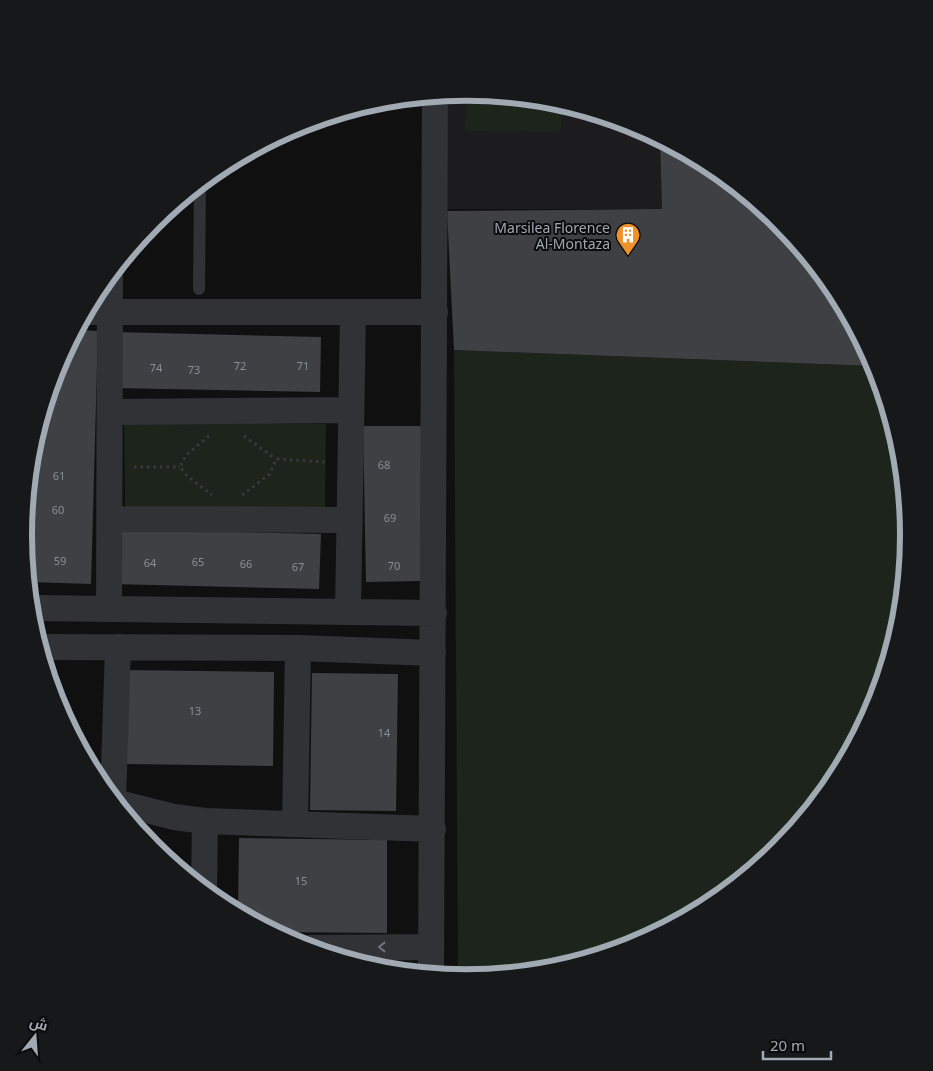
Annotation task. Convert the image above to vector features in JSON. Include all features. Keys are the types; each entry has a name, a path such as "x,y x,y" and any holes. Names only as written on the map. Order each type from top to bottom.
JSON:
{"street":[{"path":"432,968 435,102"},
{"path":"109,609 111,412 98,312 435,312"},
{"path":"348,612 353,312"},
{"path":"111,412 351,410"},
{"path":"110,519 350,520"},
{"path":"39,608 434,613"},
{"path":"47,647 298,648 433,653"},
{"path":"114,789 118,647"},
{"path":"295,824 298,648"},
{"path":"125,804 174,816 205,821 433,829"},
{"path":"204,881 205,821"},
{"path":"332,948 431,947"}],"lane":[{"path":"199,289 200,193"}],"path":[{"path":"236,433 243,435 276,459 329,462"},
{"path":"180,467 186,455 215,434"},
{"path":"237,498 270,474 276,459"},
{"path":"132,467 180,467"},
{"path":"180,467 187,476 217,499"}],"shaded area":[{"path":"466,101 523,105 562,112 561,132 465,131"},
{"path":"446,102 495,102 551,110 579,116 606,125 660,147 662,209 447,209"},
{"path":"454,350 866,366 886,423 897,479 900,507 900,564 892,620 886,648 877,675 856,727 827,777 793,822 753,862 708,896 658,925 579,955 523,966 495,969 458,969"},
{"path":"124,421 326,424 325,510 125,507"}],"building":[{"name":"Marsilea Florence Al-Montaza","path":"660,147 684,160 731,191 753,209 793,249 811,271 842,318 866,366 454,350 447,211 662,209"},
{"path":"84,330 98,331 91,584 35,582 32,535 36,479 47,423 66,369"},
{"path":"114,332 321,337 320,392 113,388"},
{"path":"363,426 421,426 423,581 366,582"},
{"path":"113,529 321,534 319,589 112,584"},
{"path":"125,670 274,672 273,766 124,764"},
{"path":"312,673 398,674 396,811 310,810"},
{"path":"239,838 387,840 387,933 291,932 238,904"}],"place":[{"name":"Marsilea Florence Al-Montaza","path":"628,256"}]}
